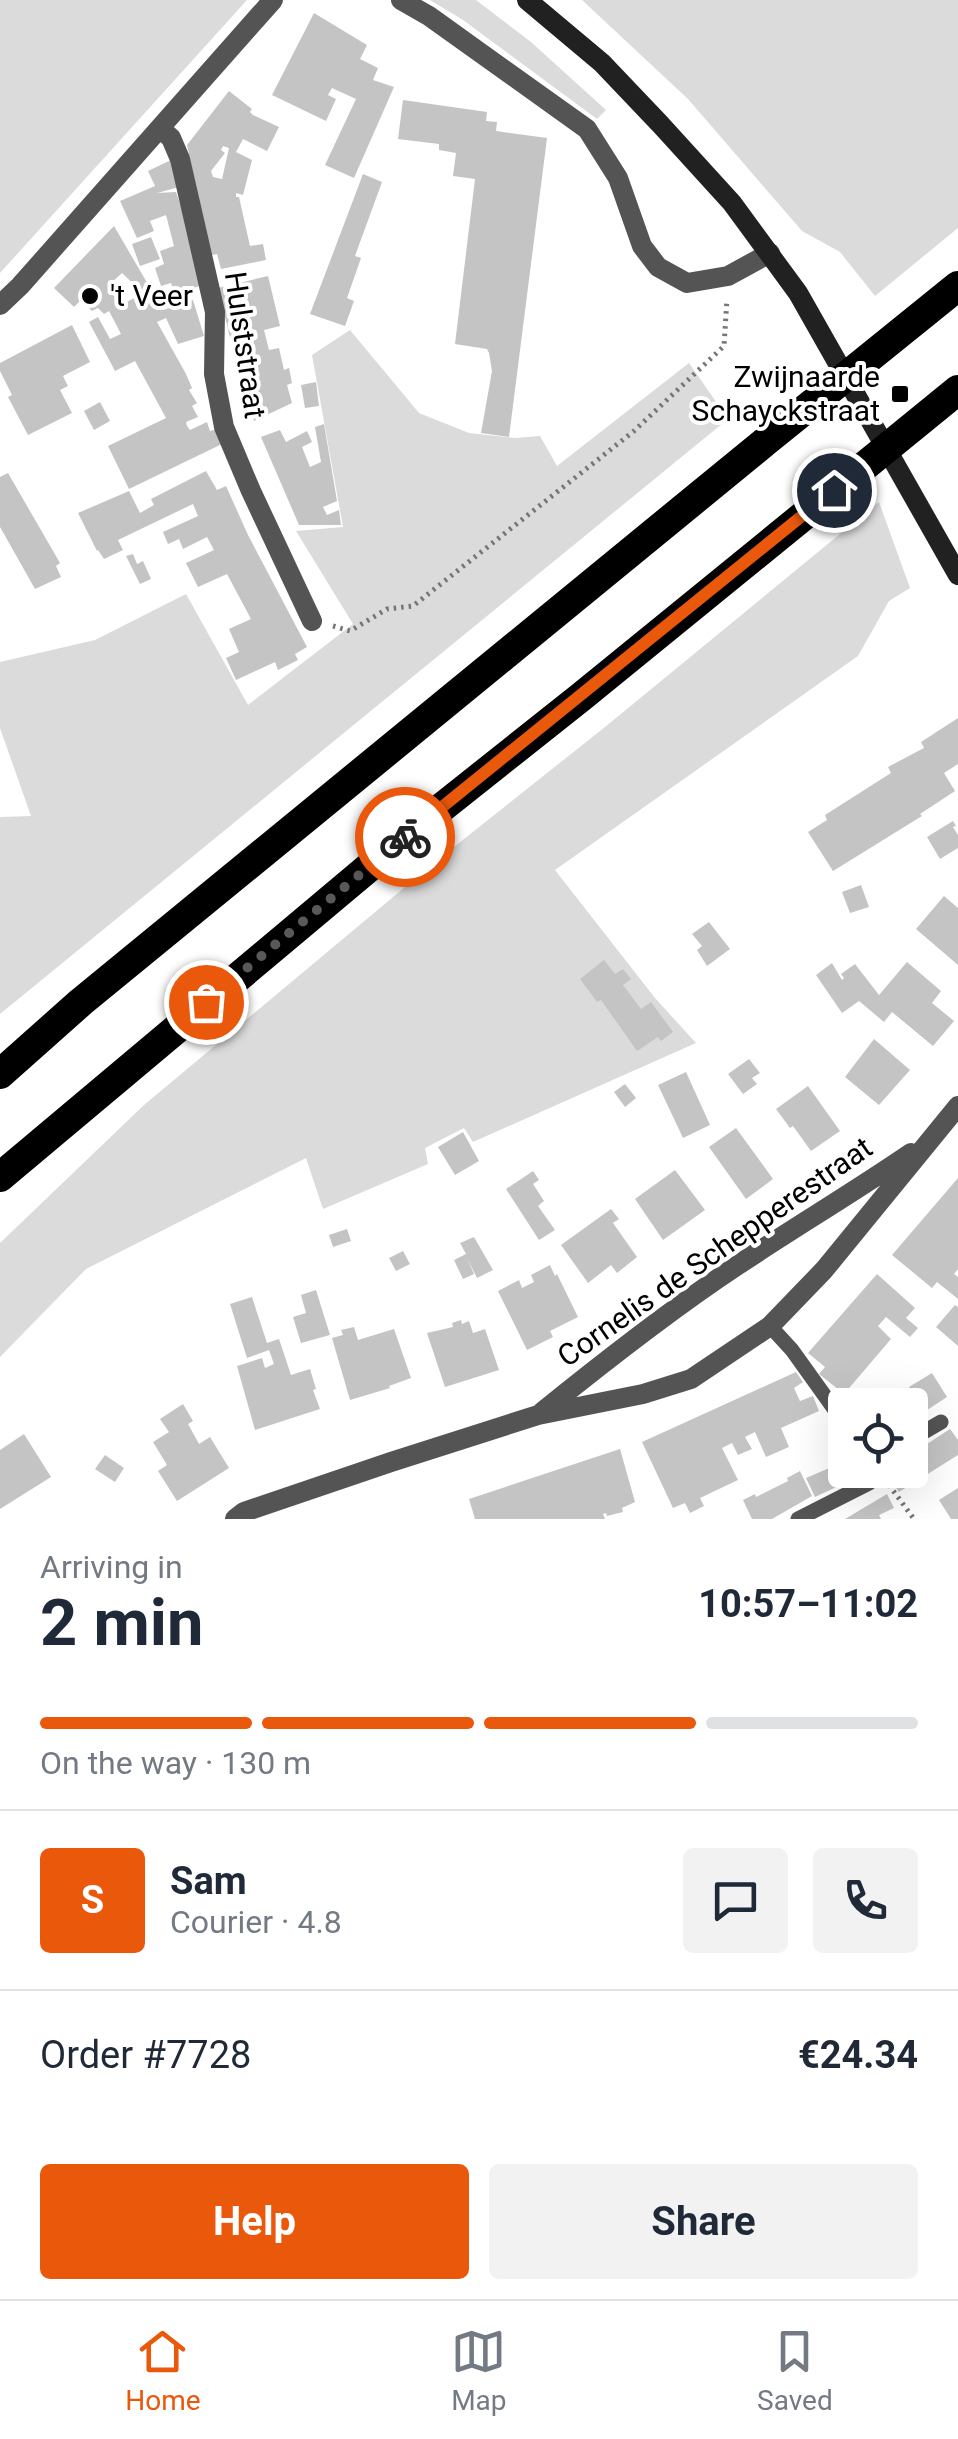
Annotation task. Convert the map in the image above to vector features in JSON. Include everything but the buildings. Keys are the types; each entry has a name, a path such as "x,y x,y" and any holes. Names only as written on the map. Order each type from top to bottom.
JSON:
{"highway":[{"path":"0,1074 81,1002 949,294"},
{"path":"0,1177 411,832 958,390"}],"main road":[{"path":"528,0 602,63 638,100 732,203 770,252 955,561"}],"street":[{"path":"0,305 272,0"},
{"path":"401,0 587,130 618,178 642,246 658,268 687,283 728,276 770,252"},
{"name":"Hulststraat","path":"160,128 171,138 180,159 215,312 214,374 224,427 312,622"},
{"name":"Cornelis de Schepperestraat","path":"235,1519 244,1512 538,1415 643,1394 691,1379 770,1326 824,1270 958,1106"},
{"name":"Cornelis de Schepperestraat","path":"538,1415 735,1267 929,1140"}],"lane":[{"path":"770,1326 828,1400"},
{"path":"928,1430 941,1422"},
{"path":"798,1519 857,1488"}],"path":[{"path":"312,622 350,630 387,609 412,606 634,431 724,346 728,276"},
{"path":"891,1488 914,1519"}],"shaded area":[{"path":"0,0 247,0 0,273"},
{"path":"430,0 476,0 531,42 606,110 597,119"},
{"path":"582,0 958,0 958,228 875,296 840,252 802,231 688,99"},
{"path":"350,330 419,413 469,433 515,438 540,436 557,466 689,363 728,419 0,1014 0,817 31,816 0,728 0,662 95,640 186,594 248,705 353,624 296,531 343,527 312,355"},
{"path":"879,502 910,588 889,601 858,656 555,870 655,998 696,1043 473,1142 464,1128 425,1148 428,1164 323,1209 306,1158 86,1269 0,1357 0,1243 144,1105 435,862"}],"way so far":[{"path":"206,1002 405,837"}],"place":[{"name":"'t Veer","path":"90,296"},
{"name":"Zwijnaarde Schayckstraat","path":"900,394"}],"route":[{"path":"405,837 834,490"}]}
